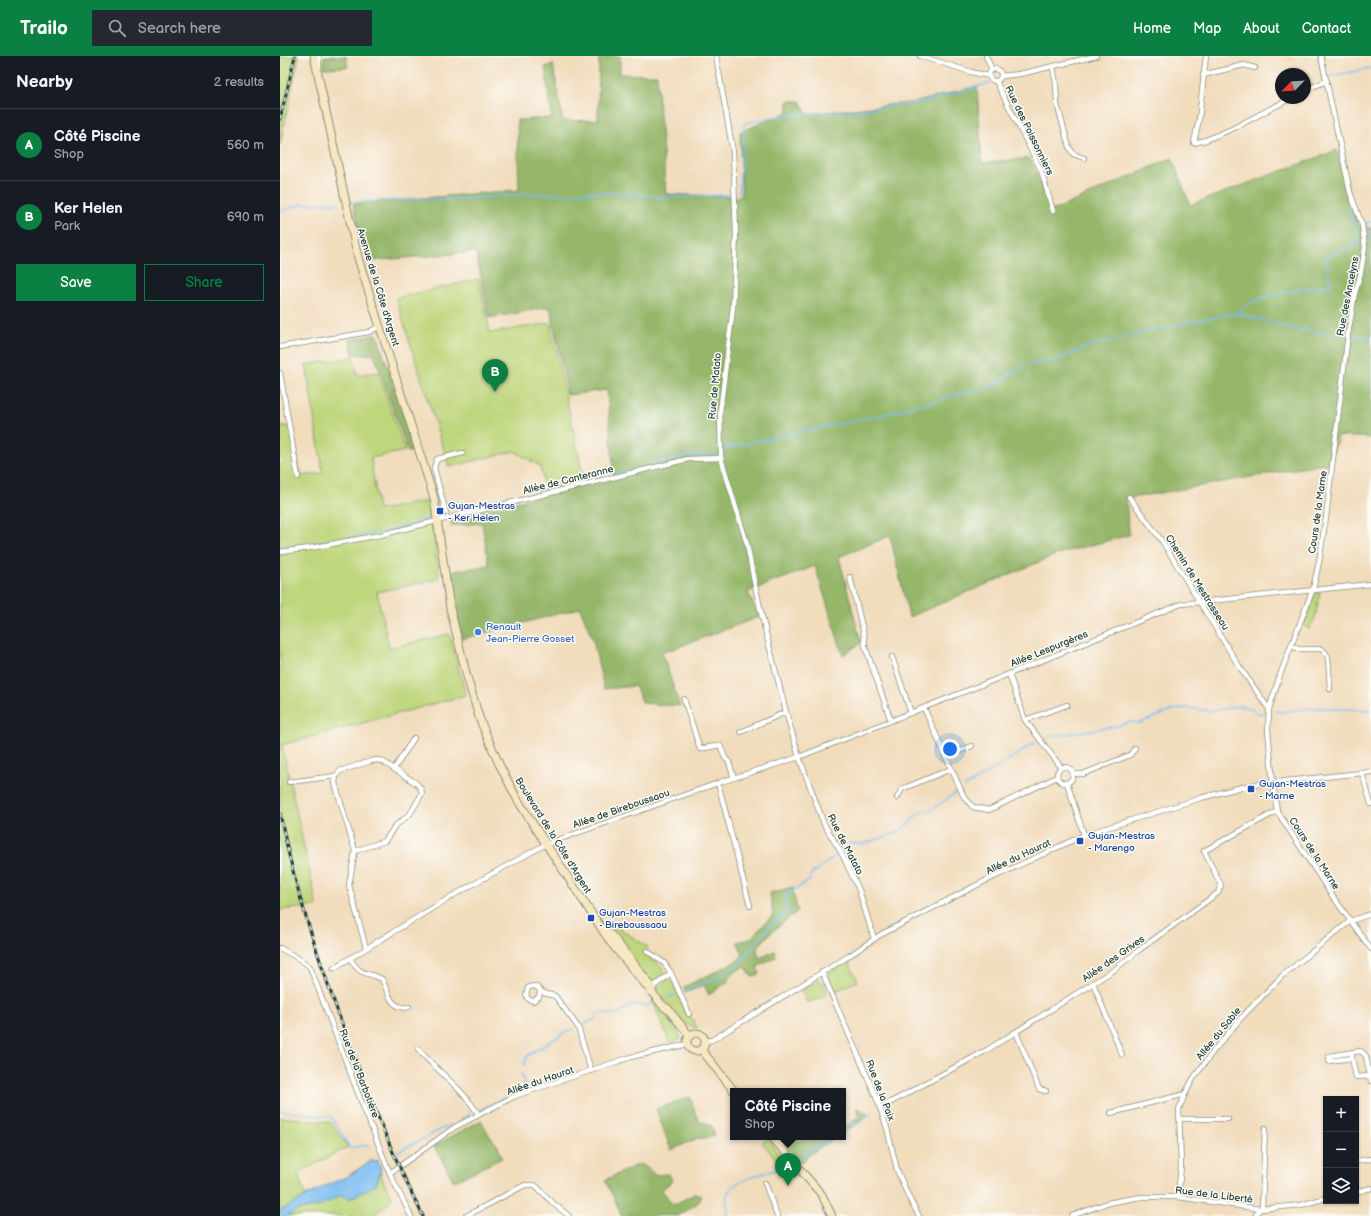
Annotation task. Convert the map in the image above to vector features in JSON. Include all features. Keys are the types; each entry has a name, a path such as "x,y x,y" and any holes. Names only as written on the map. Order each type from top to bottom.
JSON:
{"main road":[{"name":"Avenue de la Côte d'Argent","path":"314,56 353,240 426,470 434,498 438,521"},
{"name":"Boulevard de la Côte d'Argent","path":"438,521 450,608 467,677 480,719 508,782 546,844 600,925 612,936 651,989 690,1036"},
{"path":"697,1034 702,1036 705,1041 704,1046 701,1049 693,1050 688,1044 690,1036 697,1034"},
{"path":"701,1049 732,1088"},
{"path":"775,1140 818,1190 832,1216"}],"street":[{"path":"318,76 319,56"},
{"name":"Rue de Matato","path":"716,56 733,152 736,233 733,307 720,412 721,458 747,544 754,581 786,712 799,757 824,824 842,854 859,890 874,939"},
{"path":"920,56 989,76 992,81 1000,79 1001,76 1020,74 1096,56"},
{"path":"986,56 992,70"},
{"path":"1206,56 1199,119 1194,143 1228,131 1280,104"},
{"name":"Rue des Ancelyns","path":"1321,56 1350,192 1362,225 1365,247 1348,334 1344,377"},
{"path":"1203,74 1244,65 1254,68"},
{"path":"1053,67 1057,104 1069,147 1073,154 1084,158"},
{"path":"989,76 992,70"},
{"path":"992,70 999,70 1001,76"},
{"name":"Rue des Poissonniers","path":"996,81 1041,170 1053,211"},
{"path":"1311,88 1327,81"},
{"path":"280,347 369,332 380,326"},
{"path":"280,373 298,477"},
{"name":"Cours de la Marne","path":"1344,377 1326,517 1314,589 1280,674 1269,709 1268,730 1277,810 1322,882 1371,949"},
{"path":"446,513 434,468 437,459 463,453"},
{"name":"Allée de Canteranne","path":"280,552 357,539 438,521 688,459 721,458"},
{"path":"426,470 434,468"},
{"name":"Chemin de Mestrasseau","path":"1129,497 1162,541 1248,680 1269,709"},
{"path":"850,577 864,635 865,646 891,721"},
{"name":"Allée Lespurgères","path":"799,757 1181,604 1371,584"},
{"path":"1292,646 1298,649 1321,649 1325,652 1328,657 1330,689"},
{"path":"892,657 911,713"},
{"path":"1009,674 1025,720 1061,767"},
{"path":"684,699 700,749 720,745 725,758 729,762 734,778"},
{"path":"1025,720 1067,705"},
{"path":"924,708 959,788 964,797 973,807 989,810 1056,777"},
{"path":"741,732 786,712"},
{"path":"394,769 414,738"},
{"path":"945,757 972,746"},
{"path":"1073,774 1083,774 1130,756 1135,748"},
{"name":"Allée de Bireboussaou","path":"334,968 456,894 546,844 718,783 799,757"},
{"path":"355,851 385,841 395,826 410,814 422,793 421,789 416,783 382,761 371,761 342,770 336,776 335,783 355,851 349,885 366,948"},
{"path":"1061,767 1068,767 1071,769 1073,774 1072,780 1067,783 1062,783 1056,777 1056,772 1061,767"},
{"path":"896,798 902,789 951,769"},
{"name":"Allée du Haurat","path":"705,1041 712,1040 874,939 983,882 1084,835 1201,798 1238,788 1371,772"},
{"path":"1362,774 1371,804"},
{"path":"289,782 336,776"},
{"path":"718,783 750,906"},
{"path":"1067,783 1084,835"},
{"name":"Allée des Grives","path":"880,1108 987,1050 1114,970 1218,893 1221,885 1204,851 1277,810"},
{"name":"Allée du Sable","path":"1178,1197 1181,1166 1179,1109 1193,1079 1215,1049 1264,992 1302,958 1350,921 1371,914"},
{"name":"Rue de la Barbotière","path":"280,948 310,967 358,1095 391,1176 411,1216"},
{"path":"647,951 664,963 671,973 689,1014"},
{"path":"350,958 355,967 360,971 382,979 397,1007 409,1007"},
{"name":"Rue de la Paix","path":"822,972 880,1108 887,1128 897,1169 910,1200 919,1216"},
{"path":"651,989 671,973"},
{"path":"1093,983 1122,1055"},
{"path":"540,992 555,996 578,1027 591,1071"},
{"path":"1016,1032 1039,1089 1046,1091"},
{"name":"Allée du Haurat","path":"390,1173 435,1140 456,1127 515,1096 631,1057 688,1044"},
{"path":"418,1050 455,1084 469,1100 479,1115"},
{"path":"1352,1052 1356,1077 1370,1078 1366,1056 1361,1051 1352,1052 1329,1056 1329,1062 1352,1058"},
{"path":"1111,1113 1185,1094"},
{"path":"1180,1119 1228,1119"},
{"path":"1255,1216 1261,1209 1265,1128"},
{"path":"1359,1161 1371,1159"},
{"path":"765,1184 777,1216"},
{"path":"466,1216 524,1186 535,1185 554,1204 569,1216"},
{"path":"1359,1191 1371,1188"},
{"name":"Rue de la Liberté","path":"1072,1216 1107,1203 1141,1197 1178,1197 1261,1209 1301,1205 1323,1199"},
{"path":"481,1216 480,1213 482,1208"}],"green space":[{"path":"280,56 299,56 280,145"},
{"path":"324,56 346,56 348,67 324,68"},
{"path":"599,56 620,56 620,74 657,75 666,194 742,197 740,132 788,112 788,101 800,101 807,114 917,102 977,86 982,163 1030,158 1052,211 1172,158 1190,205 1337,150 1358,226 1371,228 1371,438 1338,436 1330,463 1126,499 1129,535 1058,554 909,617 890,536 839,557 861,643 843,655 815,566 748,592 759,617 662,653 680,706 643,703 635,686 604,689 593,640 580,608 462,639 448,572 489,565 482,523 451,526 451,519 614,477 607,390 568,395 550,307 489,318 476,252 368,261 353,204 519,190 517,120 552,118 545,67 553,64 563,121 598,120"},
{"path":"479,279 490,333 550,323 587,494 548,503 540,466 514,451 449,467 396,298"},
{"path":"377,334 415,451 408,452 374,354 353,355 350,340"},
{"path":"354,357 357,375 378,372 405,451 371,458 378,510 428,501 434,536 439,579 377,592 389,648 449,634 466,695 282,745 317,906 280,910 280,427 292,426 301,476 323,473 306,365"},
{"path":"1315,593 1320,593 1315,618 1309,629 1303,625"},
{"path":"793,887 793,893 798,911 774,930 758,947 757,951 759,958 775,951 776,957 757,967 760,974 752,977 745,966 733,973 727,982 709,995 704,985 685,993 684,987 739,960 743,954 737,942 750,939 773,915 770,893"},
{"path":"612,924 648,947 645,954 661,966 665,972 662,976 650,981 609,931"},
{"path":"848,961 858,981 835,991 828,978 829,973"},
{"path":"668,979 673,983 686,1014 691,1017 697,1028 690,1026 679,1018 658,990 658,987"},
{"path":"819,980 823,982 828,994 807,1003 801,990"},
{"path":"652,999 678,1031 681,1039 670,1043"},
{"path":"690,1097 698,1120 712,1126 714,1134 709,1138 698,1138 671,1150 656,1109"},
{"path":"856,1108 869,1116 846,1131 846,1126 859,1117"},
{"path":"280,1117 330,1122 348,1147 298,1173 305,1196 346,1177 371,1161 378,1161 382,1178 392,1199 371,1216 280,1216"},
{"path":"481,1120 489,1135 498,1146 502,1158 457,1180 453,1180 434,1146"},
{"path":"766,1140 769,1140 782,1161 779,1162 762,1143"},
{"path":"787,1140 831,1140 807,1156 801,1163 783,1142"},
{"path":"639,1164 646,1167 655,1175 669,1174 672,1181 662,1190 673,1205 695,1194 702,1196 699,1202 679,1216 621,1216 605,1180"}],"water":[{"path":"371,1161 378,1161 381,1169 376,1185 349,1199 341,1195 321,1206 299,1210 287,1216 280,1216 280,1211 325,1186 346,1177"}],"waterway":[{"path":"1332,76 1371,68"},
{"path":"739,194 744,124 746,123 784,115 837,113 928,101 990,83"},
{"path":"352,202 459,199 528,194 572,194 592,192 667,197 729,195"},
{"path":"1348,202 1358,238 1358,241 1354,245"},
{"path":"280,211 303,204 339,203"},
{"path":"1369,240 1366,223 1371,222"},
{"path":"1238,313 1243,307 1265,297 1295,290 1331,285 1326,261 1329,256 1359,244"},
{"path":"1029,365 1055,361 1093,345 1193,321 1238,313 1297,330 1345,335"},
{"path":"1351,336 1371,337"},
{"path":"722,449 887,414 958,394 995,386 1023,367"},
{"path":"454,515 522,496 613,475 688,455 716,456"},
{"path":"312,543 403,527 432,516"},
{"path":"280,547 305,545"},
{"path":"1048,737 1117,726 1130,722 1140,723 1173,710 1186,708 1210,711 1241,706 1251,709 1258,714 1263,713"},
{"path":"1275,711 1281,712 1312,708 1371,710"},
{"path":"965,787 1035,743"},
{"path":"685,991 705,983 734,968 768,929 789,911 785,896 810,880 811,874 836,856 843,847 849,843 863,844 894,834 903,829 919,813 928,812 957,792"},
{"path":"667,998 675,995"},
{"path":"580,1025 594,1020 597,1013 618,1014 632,1004 645,1006 655,1002"},
{"path":"524,1065 527,1056 567,1031 574,1029"},
{"path":"521,1073 525,1085 522,1089"},
{"path":"479,1110 503,1098"},
{"path":"280,1111 331,1117 350,1148 369,1145"},
{"path":"846,1129 872,1113"},
{"path":"461,1119 470,1114"},
{"name":"Allée du Haurat","path":"397,1152 450,1125"},
{"path":"798,1158 829,1140"},
{"path":"722,1216 728,1214 726,1197 735,1185 751,1177 782,1168"}],"railway":[{"path":"280,119 295,56"},
{"path":"280,813 284,835 302,902 330,990 373,1104 409,1188 423,1216"}],"place":[{"name":"Ker Helen","path":"495,392"},
{"name":"Gujan-Mestras - Ker Helen","path":"440,511"},
{"name":"Renault Jean-Pierre Gosset","path":"478,632"},
{"name":"Gujan-Mestras - Marne","path":"1251,789"},
{"name":"Gujan-Mestras - Marengo","path":"1080,841"},
{"name":"Gujan-Mestras - Bireboussaou","path":"591,918"},
{"name":"Côté Piscine","path":"788,1186"}]}
